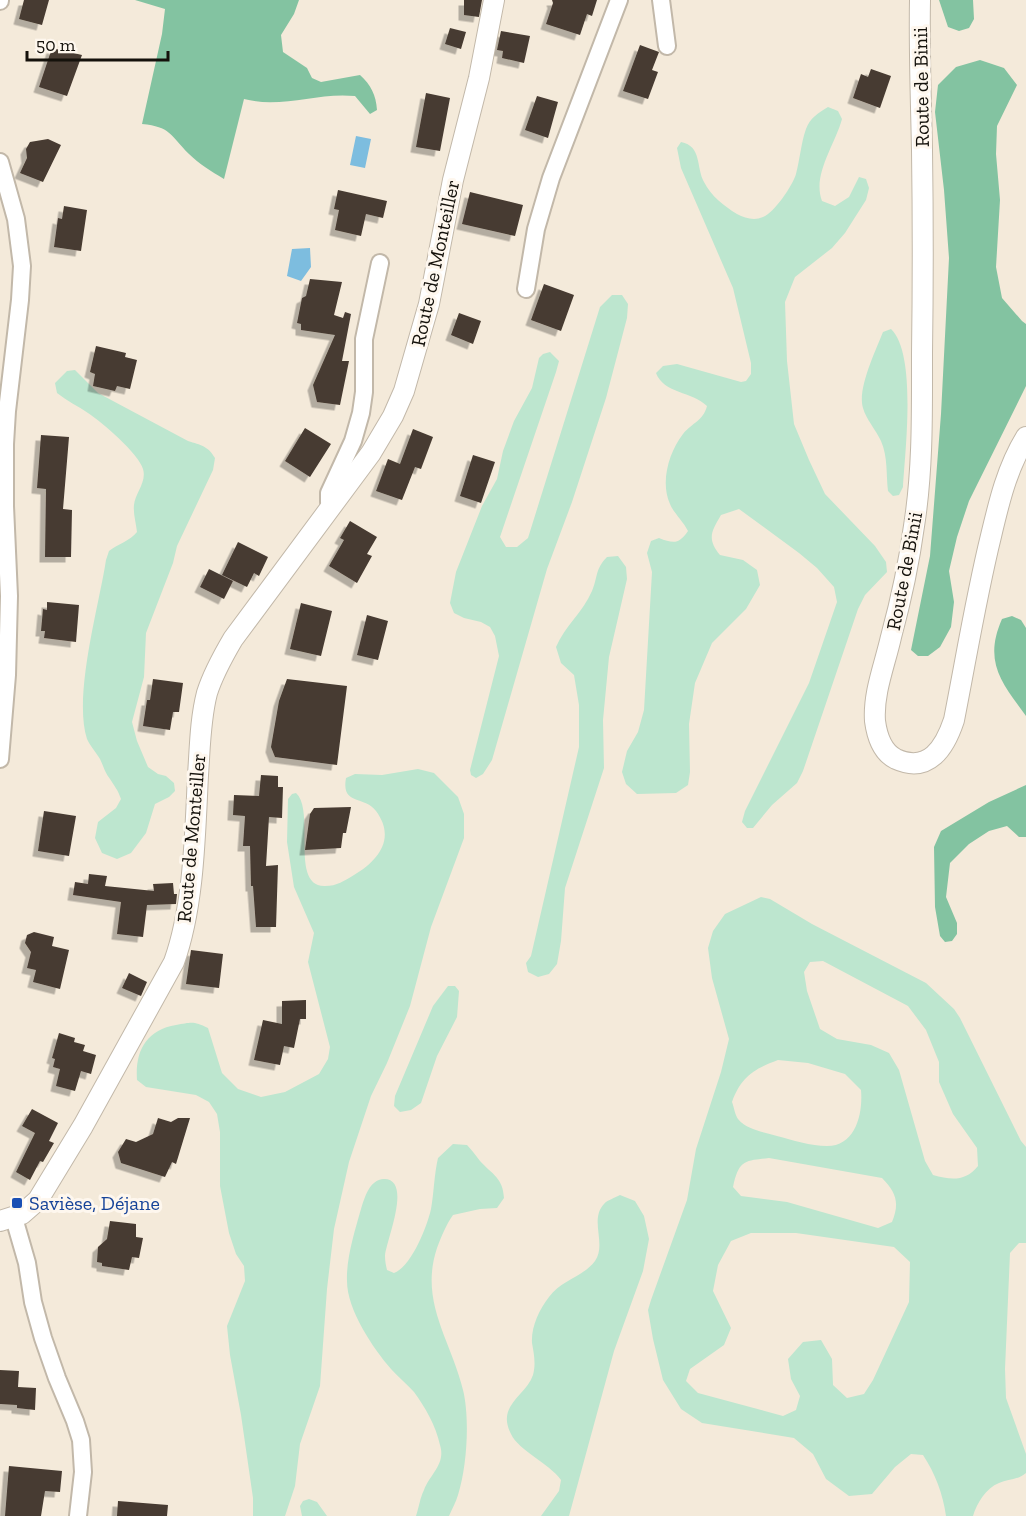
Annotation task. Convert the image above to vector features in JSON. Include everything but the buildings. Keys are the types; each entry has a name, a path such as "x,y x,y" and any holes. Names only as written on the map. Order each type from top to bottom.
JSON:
{"street":[{"name":"Route de Monteiller","path":"6,1220 28,1211 43,1192 169,973 181,940 188,903 201,727 208,691 223,657 233,639 379,441 399,403 410,374 429,304 453,180 479,78 494,0"},
{"path":"526,289 536,229 551,178 619,0"},
{"path":"661,0 667,46"},
{"name":"Route de Binii","path":"920,0 923,274 921,456 910,556 879,683 875,712 877,734 882,747 898,759 908,762 926,760 942,749 948,738 954,720 982,572 998,506 1008,473 1026,437"},
{"path":"0,162 16,219 22,266 5,444 9,596 7,675 0,759"},
{"name":"Route de Monteiller","path":"331,506 328,502 329,493 353,441 361,413 364,392 362,355 364,339 380,263"},
{"path":"6,1220 27,1263 33,1302 43,1338 81,1440 83,1472 78,1516"}],"green space":[{"path":"135,0 299,0 294,14 281,35 283,52 307,68 312,78 321,82 360,75 372,91 377,110 370,114 355,96 327,96 272,102 244,99 224,179 197,161 164,130 142,124 162,34 165,9"},
{"path":"939,0 973,0 974,19 969,28 959,31 948,27"},
{"path":"980,60 1004,68 1017,85 997,126 996,154 1000,200 996,267 1002,298 1026,324 1026,386 969,501 957,537 949,571 954,602 951,627 940,647 928,656 918,656 911,650 930,556 941,414 949,258 935,112 938,85 956,67"},
{"path":"828,107 838,111 842,119 822,170 820,191 822,201 835,206 849,197 859,177 866,179 869,188 866,200 845,233 832,248 795,277 785,302 787,361 794,424 825,494 875,546 886,562 887,572 865,595 858,609 797,783 772,805 753,828 747,828 742,822 745,811 809,683 837,602 834,587 817,568 739,509 721,515 713,531 713,544 720,555 743,560 757,570 760,585 746,609 712,643 695,683 689,724 688,785 676,793 637,794 626,784 622,772 627,751 638,732 644,710 652,572 647,553 651,541 659,538 676,542 688,531 670,504 666,477 670,458 678,441 700,418 707,406 694,397 665,385 656,373 663,366 677,364 741,382 746,381 751,374 751,363 733,288 681,168 677,148 681,142 692,148 704,182 710,192 723,204 743,217 760,218 777,205 787,191 796,174 808,125 815,116"},
{"path":"612,295 622,295 628,304 627,318 606,398 547,569 492,760 483,774 476,778 471,775 470,770 499,656 495,636 490,627 454,613 450,603 456,572 482,506 497,479 503,451 514,421 532,388 539,358 550,352 559,361 500,537 506,547 517,547 528,538 600,307"},
{"path":"891,329 899,341 904,359 908,404 903,487 899,495 893,496 888,491 883,447 864,412 862,400 865,380 876,349 883,332"},
{"path":"75,370 98,393 188,441 204,446 215,458 213,470 177,546 173,563 146,633 144,677 132,722 148,767 174,783 175,791 155,804 146,833 131,853 117,859 102,853 95,838 98,822 116,808 121,799 87,739 83,699 89,651 106,560 109,551 137,532 134,505 144,474 135,455 119,439 94,417 57,393 55,383 67,371"},
{"path":"618,556 626,567 627,579 609,657 603,720 604,768 565,888 557,964 549,974 538,977 528,972 526,963 531,956 579,747 579,705 574,675 561,663 556,647 588,599 603,561 607,557"},
{"path":"1012,616 1021,620 1026,628 1026,716 1009,693 995,660 994,648 1002,619"},
{"path":"418,769 434,773 458,797 464,814 464,838 431,927 410,1006 371,1096 349,1162 334,1229 320,1386 300,1444 295,1486 285,1516 253,1516 253,1498 227,1326 245,1281 244,1266 236,1254 229,1233 220,1186 220,1132 217,1114 209,1102 196,1095 146,1087 137,1080 138,1060 144,1044 157,1032 176,1025 193,1023 208,1028 222,1073 238,1089 261,1097 285,1092 319,1074 328,1059 330,1047 308,962 314,933 294,887 287,842 288,799 296,793 302,802 305,862 308,874 314,883 325,886 333,885 350,877 371,862 382,848 384,839 385,830 376,811 366,803 350,797 345,787 346,778 355,774 382,775"},
{"path":"1026,785 1026,837 1019,837 1007,826 989,831 969,844 950,863 946,897 957,923 957,934 952,941 945,942 940,936 935,907 934,847 941,831 989,802"},
{"path":"761,897 770,899 812,924 926,983 954,1009 960,1018 1026,1147 1026,1243 1019,1243 1010,1253 1005,1369 1006,1398 1026,1454 1026,1473 990,1488 980,1501 973,1516 946,1516 938,1484 923,1455 911,1454 895,1467 872,1494 849,1496 826,1479 813,1454 794,1438 702,1423 681,1409 663,1380 648,1310 687,1200 696,1149 721,1072 729,1039 712,978 708,948 713,931 725,914","holes":["823,961 908,1006 926,1030 939,1062 939,1082 953,1114 977,1148 978,1166 968,1175 957,1178 933,1175 925,1161 899,1070 889,1053 871,1045 837,1039 820,1029 807,991 804,972 810,962","778,1060 808,1063 845,1074 861,1090 859,1118 851,1134 837,1145 821,1146 761,1132 742,1123 737,1117 732,1102 736,1093 749,1075","769,1158 882,1178 891,1188 895,1198 896,1209 892,1222 878,1228 787,1202 741,1196 733,1187 740,1167 748,1161","751,1233 796,1233 894,1247 910,1262 909,1302 873,1380 864,1394 847,1398 833,1385 832,1359 821,1340 803,1342 788,1359 791,1379 800,1396 796,1410 783,1416 698,1393 686,1381 690,1369 724,1345 731,1328 713,1291 718,1265 731,1241"]},
{"path":"448,986 455,986 459,991 457,1017 437,1056 421,1103 411,1110 400,1112 394,1106 395,1096 433,1006"},
{"path":"453,1144 469,1147 499,1181 504,1198 497,1208 453,1215 437,1248 432,1268 434,1303 463,1390 467,1428 465,1457 461,1484 449,1516 416,1516 423,1493 441,1458 438,1438 430,1417 414,1392 384,1360 362,1328 348,1292 348,1263 366,1194 375,1182 384,1179 392,1182 397,1189 396,1212 385,1256 387,1270 394,1273 406,1263 422,1236 429,1217 438,1158"},
{"path":"620,1195 635,1201 644,1216 649,1239 643,1271 614,1351 569,1516 541,1516 559,1491 561,1480 520,1446 511,1434 507,1416 533,1375 535,1363 532,1337 539,1313 554,1291 595,1261 599,1247 598,1217 600,1210 605,1203"},
{"path":"309,1499 317,1502 327,1516 302,1516 300,1506 303,1501"}],"water":[{"path":"356,136 371,139 365,168 350,165"},
{"path":"310,248 311,267 301,281 287,276 292,249"}],"place":[{"name":"Savièse, Déjane","path":"17,1203"}]}
